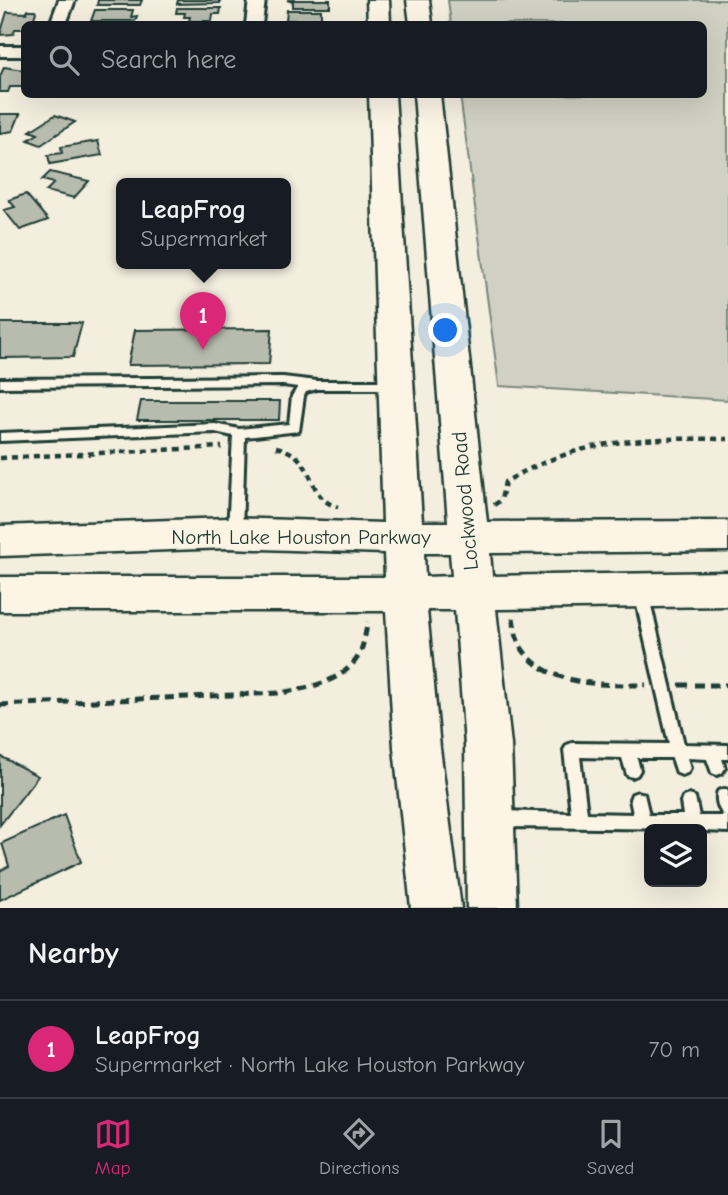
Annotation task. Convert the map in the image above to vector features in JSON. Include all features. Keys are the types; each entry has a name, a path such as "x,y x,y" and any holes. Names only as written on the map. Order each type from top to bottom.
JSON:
{"main road":[{"path":"378,0 379,21"},
{"path":"418,0 421,21"},
{"path":"382,98 403,538 393,607 417,748 436,908"},
{"name":"Lockwood Road","path":"427,98 487,605 492,908"},
{"name":"North Lake Houston Parkway","path":"0,541 235,533 403,538 479,523 728,536"},
{"path":"0,594 393,607 487,605 640,590 728,589"}],"street":[{"path":"59,21 67,0"},
{"path":"254,21 257,0"},
{"path":"0,51 21,51"}],"lane":[{"path":"0,383 283,381 317,385 396,385"},
{"path":"0,437 215,428 239,433 295,429 298,396 302,389 317,385"},
{"path":"235,533 239,433"},
{"path":"640,590 682,768"},
{"path":"580,821 572,750 720,752 717,768"},
{"path":"628,751 632,770"},
{"path":"638,799 643,822"},
{"path":"490,819 694,824 689,802"},
{"path":"707,824 728,824"}],"path":[{"path":"479,523 501,500 505,482 527,469 592,446 624,440 728,439"},
{"path":"0,458 275,446 291,450 301,458 318,494 331,507 344,508"},
{"path":"487,605 512,618 521,648 537,666 568,677 611,685 728,685"},
{"path":"0,705 280,693 319,686 342,673 359,654 369,621 393,607"}],"shaded area":[{"path":"448,0 728,0 728,400 499,386 460,98 707,98 707,21 451,21"}],"building":[{"path":"98,0 142,0 140,5 97,5"},
{"path":"178,0 220,0 220,3 177,4"},
{"path":"287,0 330,0 330,7 293,7 293,2"},
{"path":"177,8 221,8 220,14 213,14 212,21 189,21 190,17 184,17 185,13 176,13"},
{"path":"28,10 35,10 33,21 21,21 21,29 15,29 13,34 0,35 7,12 26,13"},
{"path":"95,10 133,10 131,17 137,16 135,21 91,21"},
{"path":"287,10 321,10 321,20 286,20"},
{"path":"4,67 21,70 21,87 10,87 8,92 0,92 0,77"},
{"path":"0,114 20,114 13,131 0,133"},
{"path":"55,115 75,122 41,145 28,140 38,134 30,131"},
{"path":"98,141 102,155 50,164 48,155 62,153 61,147"},
{"path":"50,172 89,181 74,198 46,191 54,183 42,180"},
{"path":"26,194 48,220 20,230 4,210 15,207 9,200"},
{"path":"0,323 82,323 73,357 0,358"},
{"path":"272,329 269,364 128,365 135,330"},
{"path":"141,401 280,401 279,420 137,420"},
{"path":"0,756 38,776 0,825"},
{"path":"64,815 81,862 0,900 0,871 9,866 2,843"}],"place":[{"name":"LeapFrog","path":"203,350"}]}
